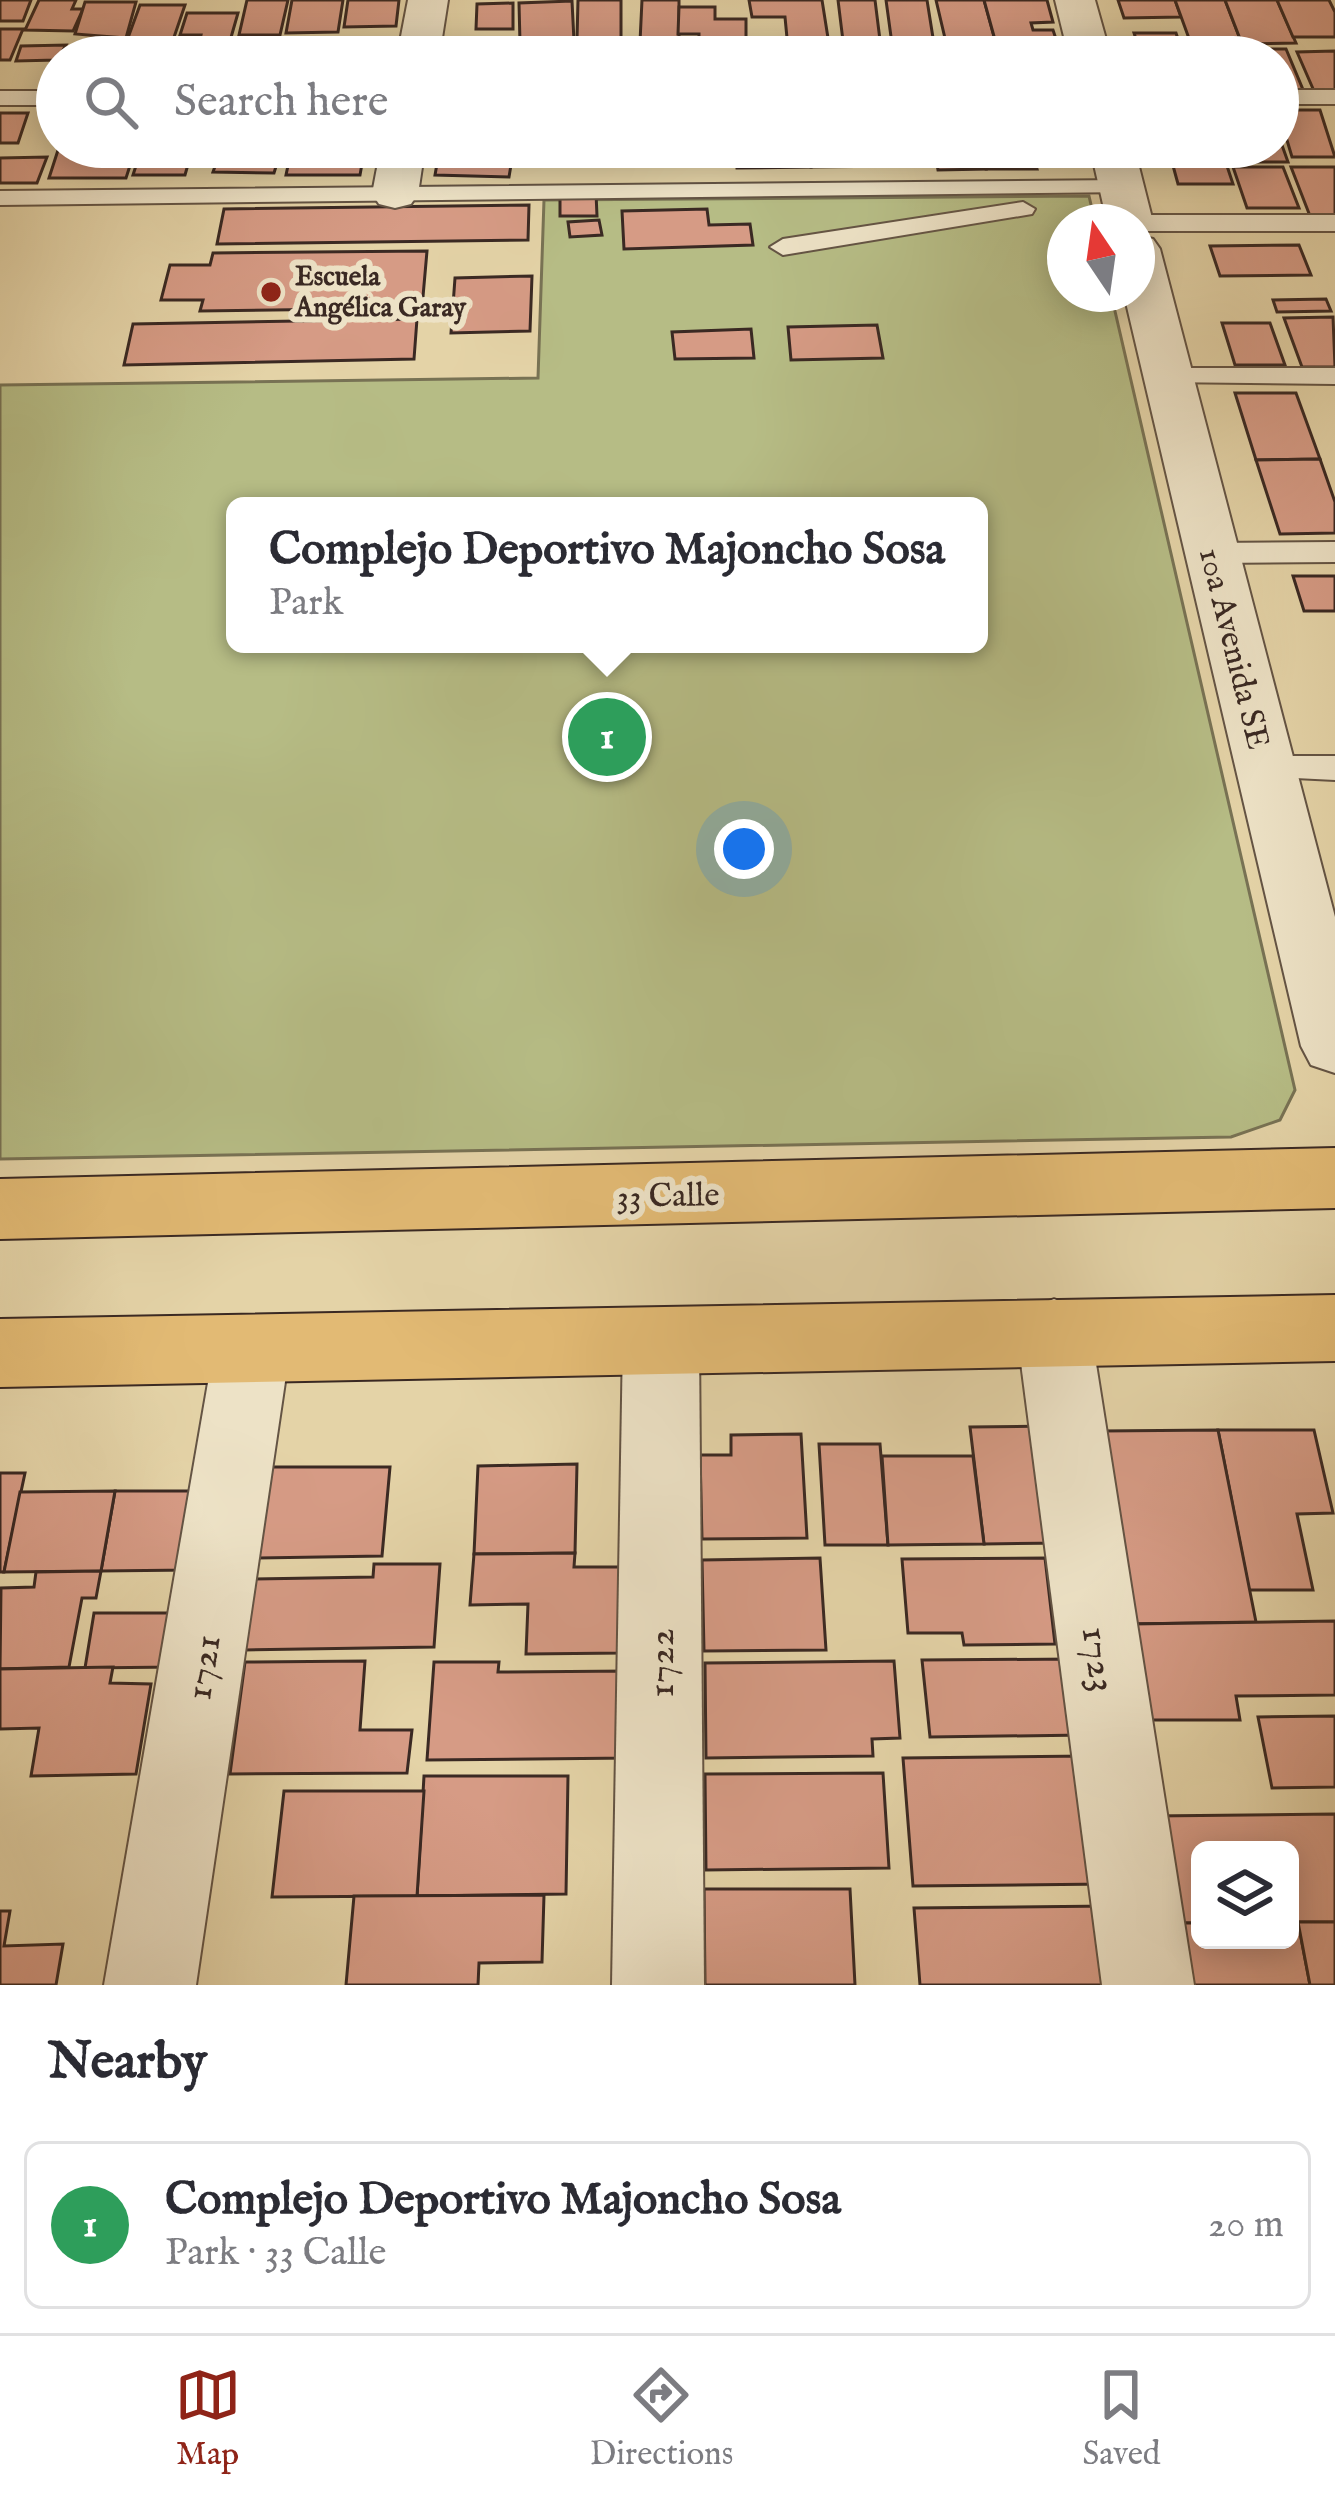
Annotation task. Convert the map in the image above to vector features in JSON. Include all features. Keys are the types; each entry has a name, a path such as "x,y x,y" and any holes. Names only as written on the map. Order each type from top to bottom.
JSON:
{"main road":[{"name":"33 Calle","path":"0,1209 1335,1178"},
{"path":"0,1353 1334,1330"}],"street":[{"path":"422,36 428,0"},
{"path":"1075,0 1084,36"},
{"path":"395,194 399,168"},
{"name":"10a Avenida SE","path":"1153,312 1265,768 1320,925 1335,1046"},
{"name":"1723","path":"1054,1332 1148,1985"},
{"name":"1722","path":"658,1985 661,1340"},
{"name":"1721","path":"151,1985 252,1348"}],"lane":[{"path":"1299,97 1335,97"},
{"path":"0,98 36,98"},
{"path":"0,198 395,194 1060,204"},
{"path":"1155,207 1335,223"},
{"path":"783,247 1000,210 1047,208"},
{"path":"1168,376 1335,376"},
{"path":"1213,553 1335,553"},
{"path":"1265,768 1335,767"}],"green space":[{"path":"1089,196 1091,204 1047,204 1047,312 1115,312 1295,1090 1280,1120 1231,1137 0,1159 0,385 538,378 544,200"}],"building":[{"path":"0,0 31,0 23,21 0,21"},
{"path":"39,0 76,0 72,9 83,9 73,31 25,30"},
{"path":"247,0 288,0 280,35 239,35"},
{"path":"292,0 343,0 338,32 286,33"},
{"path":"348,0 399,0 396,26 344,27"},
{"path":"578,0 621,0 621,36 577,36"},
{"path":"642,0 679,0 679,36 640,36"},
{"path":"749,0 822,0 828,36 787,36 785,17 752,17"},
{"path":"838,0 875,0 880,36 842,36"},
{"path":"886,0 927,0 933,36 891,36"},
{"path":"936,0 984,0 994,36 944,36"},
{"path":"984,0 1047,0 1053,22 1031,23 1033,30 1053,30 1055,36 994,36"},
{"path":"1118,0 1175,0 1181,17 1124,18"},
{"path":"1175,0 1225,0 1239,36 1188,36"},
{"path":"1225,0 1277,0 1293,36 1239,36"},
{"path":"1277,0 1329,0 1335,12 1335,37 1293,36"},
{"path":"572,1 574,36 520,36 519,3"},
{"path":"85,2 136,2 127,36 75,34"},
{"path":"513,3 513,29 476,29 477,4"},
{"path":"140,5 185,5 174,36 129,36"},
{"path":"679,7 715,7 715,19 746,19 746,36 678,34"},
{"path":"187,13 238,13 231,36 180,35"},
{"path":"0,29 23,29 10,60 0,60"},
{"path":"1134,33 1177,36 1135,36"},
{"path":"21,46 36,46 36,61 16,61"},
{"path":"1335,51 1335,90 1314,91 1299,52"},
{"path":"1299,110 1320,110 1335,157 1299,157"},
{"path":"0,113 28,113 18,143 0,143"},
{"path":"36,157 36,168 43,168 37,183 0,183 0,158"},
{"path":"1335,167 1335,216 1310,216 1291,168"},
{"path":"52,168 129,168 126,178 49,178"},
{"path":"135,168 187,168 185,175 133,175"},
{"path":"214,168 276,168 274,173 213,172"},
{"path":"288,168 361,168 360,175 286,175"},
{"path":"436,168 510,168 509,177 435,175"},
{"path":"1174,168 1228,168 1233,184 1178,184"},
{"path":"1233,168 1283,168 1299,208 1247,208"},
{"path":"560,193 596,193 597,216 560,216"},
{"path":"529,205 528,240 217,244 224,209"},
{"path":"707,209 709,225 750,224 753,245 624,249 622,211"},
{"path":"599,220 602,235 570,237 568,222"},
{"path":"1299,245 1311,275 1220,276 1210,246"},
{"path":"427,251 422,308 200,311 203,300 161,300 170,265 210,265 213,253"},
{"path":"532,276 530,331 451,333 455,278"},
{"path":"1326,299 1331,311 1277,312 1273,300"},
{"path":"1333,317 1335,367 1302,367 1284,318"},
{"path":"417,319 414,359 124,365 133,324"},
{"path":"1222,323 1270,323 1285,365 1235,365"},
{"path":"877,325 883,358 791,360 788,327"},
{"path":"751,329 754,358 675,359 672,332"},
{"path":"1235,393 1296,393 1320,459 1256,460"},
{"path":"1320,459 1335,502 1335,533 1280,534 1256,460"},
{"path":"1293,576 1335,576 1335,611 1304,611"},
{"path":"1048,1426 1064,1543 984,1544 970,1427"},
{"path":"1218,1430 1314,1430 1333,1513 1297,1514 1313,1590 1249,1590"},
{"path":"1218,1430 1256,1622 1131,1624 1102,1431"},
{"path":"801,1434 807,1538 702,1539 700,1455 731,1455 731,1435"},
{"path":"819,1444 880,1444 888,1545 825,1545"},
{"path":"882,1456 973,1456 984,1544 888,1545"},
{"path":"577,1464 575,1553 474,1554 478,1466"},
{"path":"269,1467 390,1467 382,1556 259,1558"},
{"path":"0,1473 25,1473 4,1572 0,1572"},
{"path":"115,1491 202,1491 190,1570 101,1571"},
{"path":"115,1491 101,1571 4,1572 20,1492"},
{"path":"575,1553 574,1567 623,1567 623,1653 526,1654 528,1604 470,1605 474,1554"},
{"path":"820,1558 826,1650 704,1651 702,1560"},
{"path":"1045,1558 1055,1644 964,1645 962,1633 908,1633 902,1559"},
{"path":"374,1564 440,1564 434,1647 245,1650 255,1579 373,1577"},
{"path":"101,1571 96,1598 82,1598 69,1667 0,1669 1,1588 34,1587 36,1572"},
{"path":"94,1613 184,1613 175,1667 85,1668"},
{"path":"1335,1621 1335,1695 1236,1696 1240,1720 1146,1720 1131,1624"},
{"path":"1074,1659 1085,1735 930,1737 922,1660"},
{"path":"365,1661 360,1730 412,1730 407,1773 230,1774 245,1662"},
{"path":"894,1661 900,1738 872,1739 873,1756 706,1758 705,1663"},
{"path":"434,1662 499,1662 498,1672 629,1671 630,1758 427,1760"},
{"path":"113,1667 110,1683 151,1684 136,1774 31,1776 39,1728 0,1729 0,1669"},
{"path":"1335,1716 1335,1787 1272,1788 1258,1717"},
{"path":"1088,1756 1106,1884 913,1886 903,1758"},
{"path":"883,1773 889,1868 706,1870 705,1774"},
{"path":"424,1776 568,1776 566,1894 417,1896"},
{"path":"284,1791 424,1791 417,1896 272,1897"},
{"path":"1335,1814 1335,1922 1299,1922 1299,1841 1191,1841 1191,1923 1170,1923 1153,1816"},
{"path":"704,1889 850,1889 855,1985 705,1985"},
{"path":"544,1895 542,1962 479,1963 478,1985 346,1985 354,1896"},
{"path":"1110,1906 1121,1985 920,1985 914,1908"},
{"path":"0,1911 10,1911 4,1946 63,1944 56,1985 0,1985"},
{"path":"1299,1922 1335,1922 1335,1985 1310,1985"},
{"path":"1177,1923 1191,1923 1191,1949 1299,1949 1299,1927 1310,1985 1187,1985"}],"place":[{"name":"Escuela Angélica Garay","path":"271,292"},
{"name":"Complejo Deportivo Majoncho Sosa","path":"607,737"}]}
